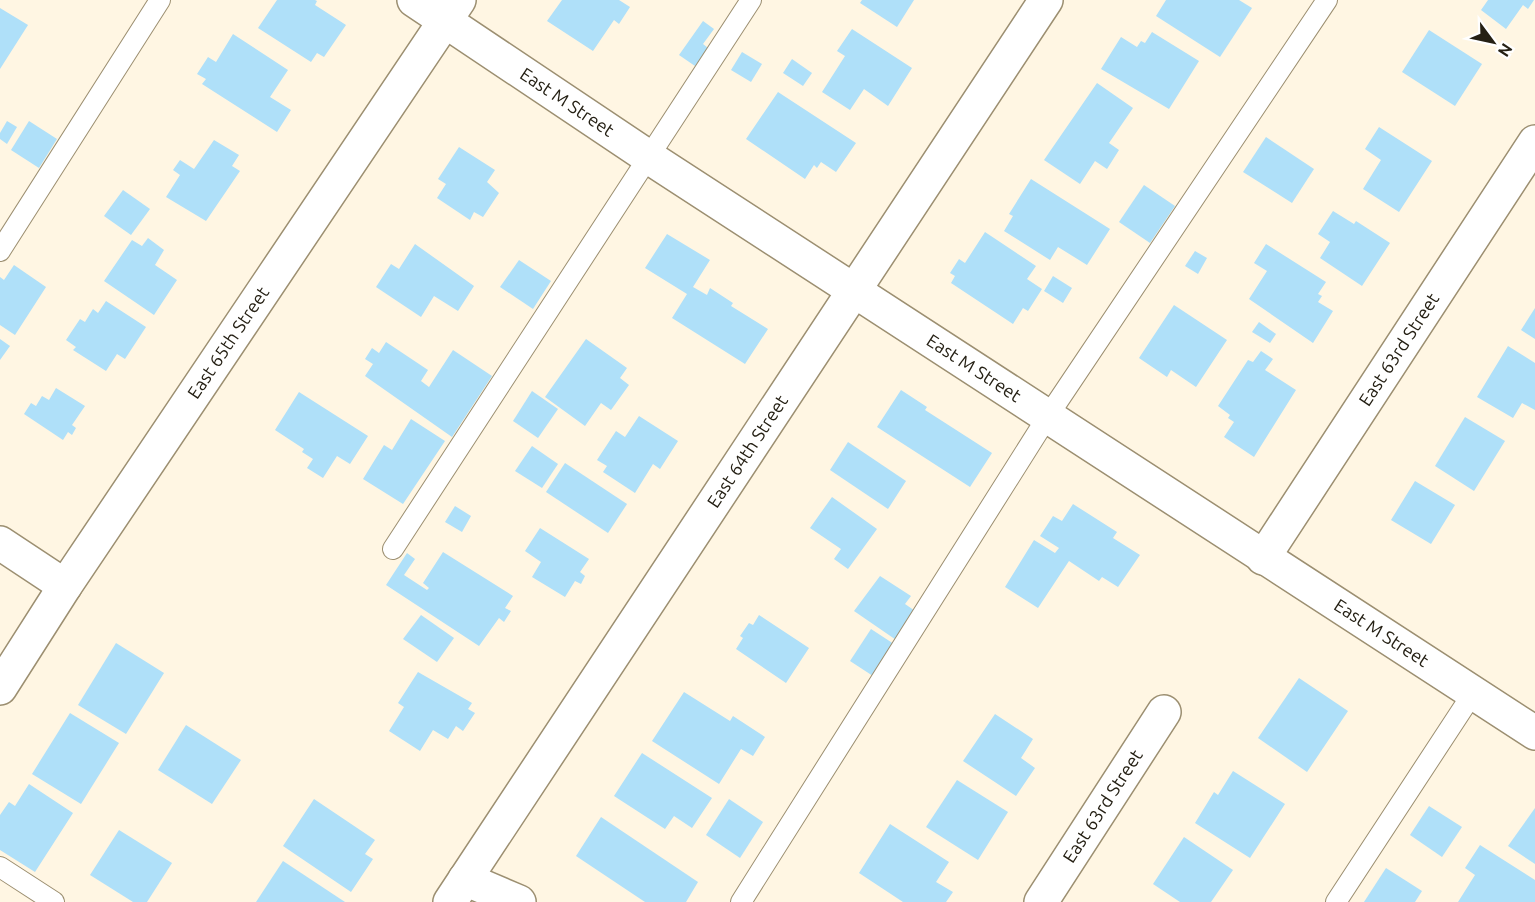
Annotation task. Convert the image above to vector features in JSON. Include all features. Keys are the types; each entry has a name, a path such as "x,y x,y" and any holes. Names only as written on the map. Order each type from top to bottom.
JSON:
{"street":[{"name":"East M Street","path":"414,0 452,10 647,156 1535,734"},
{"name":"East 64th Street","path":"458,891 1046,0"},
{"name":"East 65th Street","path":"0,688 65,586 452,10"},
{"name":"East 63rd Street","path":"1263,558 1535,142"},
{"path":"0,543 65,586"},
{"name":"East 63rd Street","path":"1041,902 1164,712"},
{"path":"458,891 519,902"}],"lane":[{"path":"0,251 160,0"},
{"path":"393,549 647,156 751,0"},
{"path":"741,902 1048,416 1327,0"},
{"path":"1336,902 1473,693"},
{"path":"0,867 54,902"}],"building":[{"path":"277,0 315,0 317,1 315,5 346,25 324,57 317,53 311,62 258,28"},
{"path":"562,0 619,0 630,7 619,24 614,20 593,51 547,21"},
{"path":"862,0 914,0 897,27 860,3"},
{"path":"1166,0 1239,0 1252,8 1220,57 1156,16"},
{"path":"1488,0 1534,0 1528,9 1523,5 1506,29 1481,10"},
{"path":"0,8 28,25 0,69"},
{"path":"703,21 714,29 703,44 708,48 695,66 679,55"},
{"path":"852,29 912,68 888,106 864,89 850,110 822,92 845,56 837,51"},
{"path":"1429,30 1482,64 1455,106 1402,72"},
{"path":"1152,32 1199,61 1169,109 1101,69 1121,37 1137,47 1141,41 1145,43"},
{"path":"233,34 288,70 270,97 291,110 277,132 202,84 206,79 197,74 208,57 216,62"},
{"path":"742,52 762,64 751,82 731,70"},
{"path":"792,59 812,73 803,86 783,73"},
{"path":"1097,83 1133,108 1109,143 1119,150 1107,169 1095,161 1080,184 1044,160"},
{"path":"778,92 856,143 836,172 821,162 817,168 814,165 805,179 746,139"},
{"path":"7,121 17,127 7,144 0,139 0,133"},
{"path":"29,121 57,139 39,168 11,150"},
{"path":"1379,127 1432,161 1399,212 1363,189 1381,160 1365,149"},
{"path":"1266,137 1314,169 1292,203 1243,172"},
{"path":"214,140 239,155 232,166 240,171 206,221 166,197 180,175 173,170 180,160 194,169"},
{"path":"459,147 495,170 487,182 499,193 483,217 474,212 470,220 437,198 446,184 438,179"},
{"path":"1031,179 1110,229 1087,265 1058,247 1050,260 1004,231 1013,216 1009,214"},
{"path":"1144,185 1175,206 1150,243 1119,222"},
{"path":"123,190 150,209 131,235 104,216"},
{"path":"1333,211 1354,224 1356,221 1390,243 1362,286 1320,258 1330,242 1318,234"},
{"path":"985,232 1036,266 1027,279 1042,289 1028,311 1023,308 1013,324 951,283 955,276 950,273 959,259 965,263"},
{"path":"667,234 710,260 693,287 707,295 710,288 733,303 731,306 768,329 745,364 672,318 687,294 645,268"},
{"path":"148,238 164,250 155,265 177,280 154,315 104,281 132,240 142,246"},
{"path":"415,244 474,286 458,311 434,296 421,317 376,287 391,264 399,269"},
{"path":"1266,244 1326,282 1318,294 1322,296 1318,302 1333,311 1313,343 1249,299 1267,271 1254,263"},
{"path":"1195,251 1207,258 1198,274 1185,266"},
{"path":"519,260 551,281 533,309 500,287"},
{"path":"14,265 46,287 15,335 0,325 0,277 4,280"},
{"path":"1053,276 1072,288 1063,303 1044,291"},
{"path":"106,301 146,327 125,359 117,354 106,371 73,350 76,347 66,340 80,319 85,322 93,309 98,313"},
{"path":"1174,305 1227,340 1196,387 1171,370 1167,377 1139,358"},
{"path":"1535,308 1535,339 1521,330"},
{"path":"1259,322 1276,334 1270,343 1252,332"},
{"path":"0,339 10,346 0,360"},
{"path":"586,339 627,368 620,378 629,385 611,410 601,403 585,426 545,397"},
{"path":"386,342 428,370 421,381 429,387 453,350 492,376 452,437 365,376 373,364 365,359 372,348 379,353"},
{"path":"1508,346 1535,363 1535,410 1522,403 1513,418 1477,397"},
{"path":"1261,351 1273,359 1265,370 1296,390 1254,457 1224,437 1234,422 1228,418 1230,415 1218,406 1248,360 1253,362"},
{"path":"56,388 85,406 72,425 76,428 72,435 68,432 63,440 24,414 31,403 36,406 42,396 49,400"},
{"path":"901,390 927,407 925,410 992,453 970,487 877,427"},
{"path":"532,391 558,409 538,438 513,421"},
{"path":"299,392 368,436 350,464 337,456 323,478 307,468 313,459 302,452 304,449 275,430"},
{"path":"639,416 678,441 660,469 653,464 635,493 603,472 607,466 597,460 616,431 625,437"},
{"path":"1465,417 1505,441 1474,491 1435,466"},
{"path":"411,419 445,441 403,504 363,479 384,445 392,450"},
{"path":"848,442 906,481 888,509 830,470"},
{"path":"532,446 558,464 542,488 515,471"},
{"path":"565,463 627,504 608,533 546,492"},
{"path":"1415,481 1455,505 1431,544 1391,520"},
{"path":"832,497 877,529 848,569 834,559 841,549 810,528"},
{"path":"1073,504 1117,532 1113,538 1140,555 1118,587 1102,577 1099,581 1069,561 1038,608 1005,587 1034,540 1055,553 1059,548 1040,536 1053,516 1062,521"},
{"path":"455,506 471,516 462,532 445,522"},
{"path":"540,528 589,559 580,572 585,576 581,584 575,581 565,597 532,577 541,562 525,551"},
{"path":"443,552 513,596 505,608 511,611 504,622 499,618 479,646 386,585 407,553 415,559 404,575 427,590 429,588 423,583"},
{"path":"880,576 911,596 905,604 921,615 902,644 854,611"},
{"path":"421,615 454,638 437,662 403,639"},
{"path":"759,615 809,648 786,683 736,649 743,638 740,636 749,623 753,625"},
{"path":"871,629 897,646 876,678 850,661"},
{"path":"116,643 164,673 126,734 78,705"},
{"path":"418,672 472,703 468,709 475,713 463,731 456,726 448,739 433,730 420,751 389,731 404,707 398,703"},
{"path":"1299,678 1348,711 1307,772 1258,738"},
{"path":"684,692 730,721 733,716 765,737 753,756 741,749 719,784 652,741"},
{"path":"70,713 119,743 81,804 32,774"},
{"path":"995,714 1033,739 1021,758 1035,768 1016,796 963,761"},
{"path":"186,725 241,760 212,804 158,770"},
{"path":"642,753 712,798 692,828 674,816 665,829 614,796"},
{"path":"1233,771 1285,804 1250,858 1195,823 1214,792 1218,795"},
{"path":"957,780 1008,812 978,860 926,827"},
{"path":"29,784 73,813 35,872 0,850 0,815 9,802 15,806"},
{"path":"314,799 375,840 365,854 373,859 351,892 283,846"},
{"path":"729,799 763,822 740,858 706,835"},
{"path":"1429,806 1462,827 1442,857 1410,835"},
{"path":"1535,808 1535,864 1508,846"},
{"path":"601,817 698,882 686,902 645,902 576,856"},
{"path":"890,824 949,862 936,882 953,892 946,902 903,902 859,873"},
{"path":"119,830 172,863 147,902 133,902 90,875"},
{"path":"1184,837 1233,870 1211,902 1180,902 1153,884"},
{"path":"1480,845 1535,880 1535,902 1458,902 1475,875 1465,868"},
{"path":"283,861 345,902 256,902"},
{"path":"1386,868 1422,891 1415,902 1364,902"}]}
